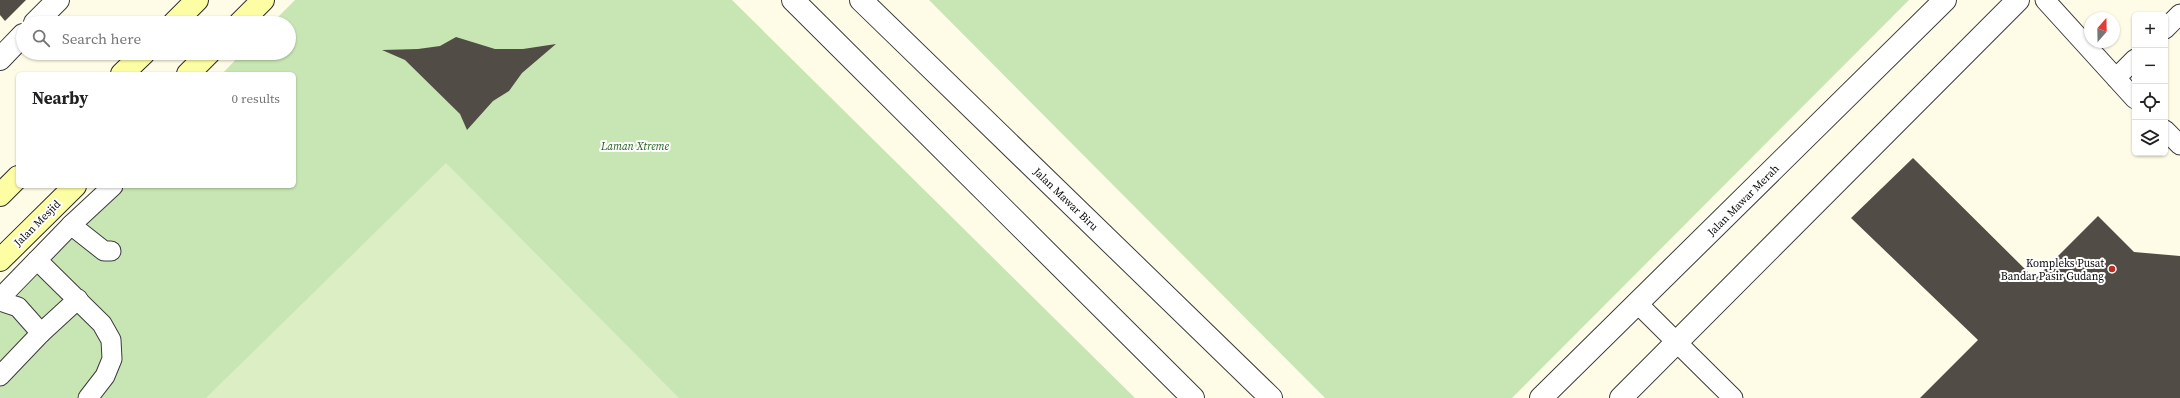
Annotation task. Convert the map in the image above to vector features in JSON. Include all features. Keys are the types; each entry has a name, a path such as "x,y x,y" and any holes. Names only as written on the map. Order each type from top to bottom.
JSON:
{"main road":[{"path":"181,16 197,0"},
{"path":"247,16 263,0"},
{"path":"124,72 137,60"},
{"path":"190,72 202,60"},
{"path":"0,195 16,179"},
{"name":"Jalan Mesjid","path":"0,260 73,188"}],"street":[{"path":"42,16 58,0"},
{"path":"793,0 1193,398"},
{"name":"Jalan Mawar Biru","path":"861,0 1271,398"},
{"name":"Jalan Mawar Merah","path":"1541,398 1945,0"},
{"path":"1621,398 2018,0"},
{"path":"2,54 16,41"}],"lane":[{"path":"2045,0 2132,96"},
{"path":"2168,26 2180,14"},
{"path":"2116,78 2132,62"},
{"path":"2168,133 2180,145"},
{"path":"0,298 71,225 111,188"},
{"path":"71,225 104,251 111,252"},
{"path":"37,260 102,324 111,340 112,360 105,376 88,398"},
{"path":"0,376 41,333 78,299"},
{"path":"0,301 18,307 41,333"},
{"path":"1638,304 1734,398"}],"green space":[{"name":"Laman Xtreme","path":"295,0 732,0 1135,398 0,398 0,296 108,188 296,188 296,72 224,72 235,60 296,60 296,16 279,16"},
{"path":"929,0 1909,0 1512,398 1325,398"},
{"path":"446,163 679,398 206,398 213,391"}],"building":[{"path":"0,0 26,0 5,21 0,15"},
{"path":"456,37 495,49 523,49 556,44 522,73 509,91 493,101 467,130 460,114 405,60 382,50 418,49 440,46"},
{"name":"Kompleks Pusat Bandar Pasir Gudang","path":"1913,158 2035,279 2098,216 2134,252 2180,256 2180,398 1920,398 1978,340 1851,218"}],"place":[{"name":"Kompleks Pusat Bandar Pasir Gudang","path":"2112,269"}]}
